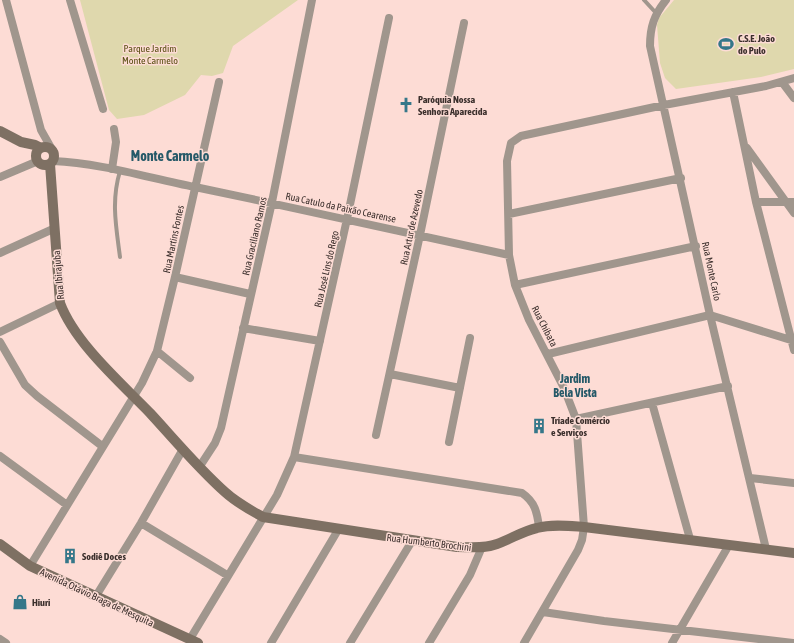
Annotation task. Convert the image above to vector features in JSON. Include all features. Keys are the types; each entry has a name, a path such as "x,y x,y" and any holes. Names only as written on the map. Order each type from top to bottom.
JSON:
{"street":[{"path":"6,0 41,130 44,158"},
{"path":"70,0 104,109"},
{"name":"Rua Monte Carlo","path":"666,0 656,13 650,31 650,46 681,178 710,315 766,549"},
{"name":"Rua Graciliano Ramos","path":"200,466 215,443 221,428 244,328 250,294 272,202 312,2"},
{"name":"Rua José Lins do Rego","path":"194,641 227,575 277,495 294,457 347,219 389,18"},
{"name":"Rua Artur de Azevedo","path":"376,435 420,235 464,23"},
{"path":"664,104 733,92 782,82 794,78"},
{"name":"Rua Martins Fontes","path":"30,566 133,396 150,367 157,351 219,82"},
{"path":"782,82 794,98"},
{"path":"733,92 756,202 793,341 794,350"},
{"name":"Rua Chibata","path":"524,643 578,550 582,540 584,527 576,418 548,354 529,320 515,285 509,255 507,161 511,143 521,136 664,104"},
{"path":"114,129 116,142 116,170"},
{"path":"41,130 44,158"},
{"path":"0,131 21,142 34,145 44,158"},
{"path":"745,146 790,201 794,213"},
{"path":"0,177 44,158"},
{"name":"Rua Catulo da Paixão Cearense","path":"44,158 116,170 272,202 509,255"},
{"name":"Rua Ibirajuba","path":"44,158 50,175 53,229 60,303 73,330 133,396"},
{"path":"509,214 681,178"},
{"path":"756,202 790,201"},
{"path":"0,253 53,229"},
{"path":"515,285 696,246"},
{"path":"175,277 250,294"},
{"path":"0,332 60,303"},
{"path":"548,354 710,315 793,341"},
{"path":"244,328 320,341"},
{"path":"449,442 470,338"},
{"path":"0,342 25,385 36,396 102,446"},
{"path":"157,351 190,378"},
{"path":"390,374 460,388"},
{"path":"576,418 728,386"},
{"name":"Rua Humberto Brochini","path":"133,396 226,493 263,517 338,530 457,547 482,548 496,544 521,532 538,527 584,527 794,552"},
{"path":"652,403 690,539"},
{"path":"96,596 141,523 183,449"},
{"path":"0,456 67,505"},
{"path":"294,457 522,493 530,499 534,505 538,527"},
{"path":"750,478 794,483"},
{"path":"141,523 227,575"},
{"path":"271,643 338,530"},
{"path":"350,643 412,541"},
{"name":"Avenida Otávio Braga de Mesquita","path":"0,544 30,566 194,641"},
{"path":"672,643 729,545"},
{"path":"429,643 470,575 482,548"},
{"path":"543,612 752,640 792,643"},
{"path":"0,636 0,639 6,643"}],"lane":[{"path":"644,0 656,13"},
{"path":"116,170 114,203 120,257"}],"green space":[{"name":"Parque Jardim Monte Carmelo","path":"80,0 298,0 233,46 223,73 212,76 201,75 185,95 144,115 117,119 109,110"},
{"name":"C.S.E. João do Pulo","path":"674,0 794,0 794,69 761,77 676,89 665,78 660,63 657,25 659,18"}],"place":[{"name":"C.S.E. João do Pulo","path":"726,44"},
{"name":"Paróquia Nossa Senhora Aparecida","path":"406,105"},
{"name":"Tríade Comércio e Serviços","path":"539,426"},
{"name":"Sodiê Doces","path":"70,556"},
{"name":"Hiuri","path":"20,602"}],"district":[{"name":"Monte Carmelo","path":"170,156"},
{"name":"Jardim Bela Vista","path":"575,386"}]}
